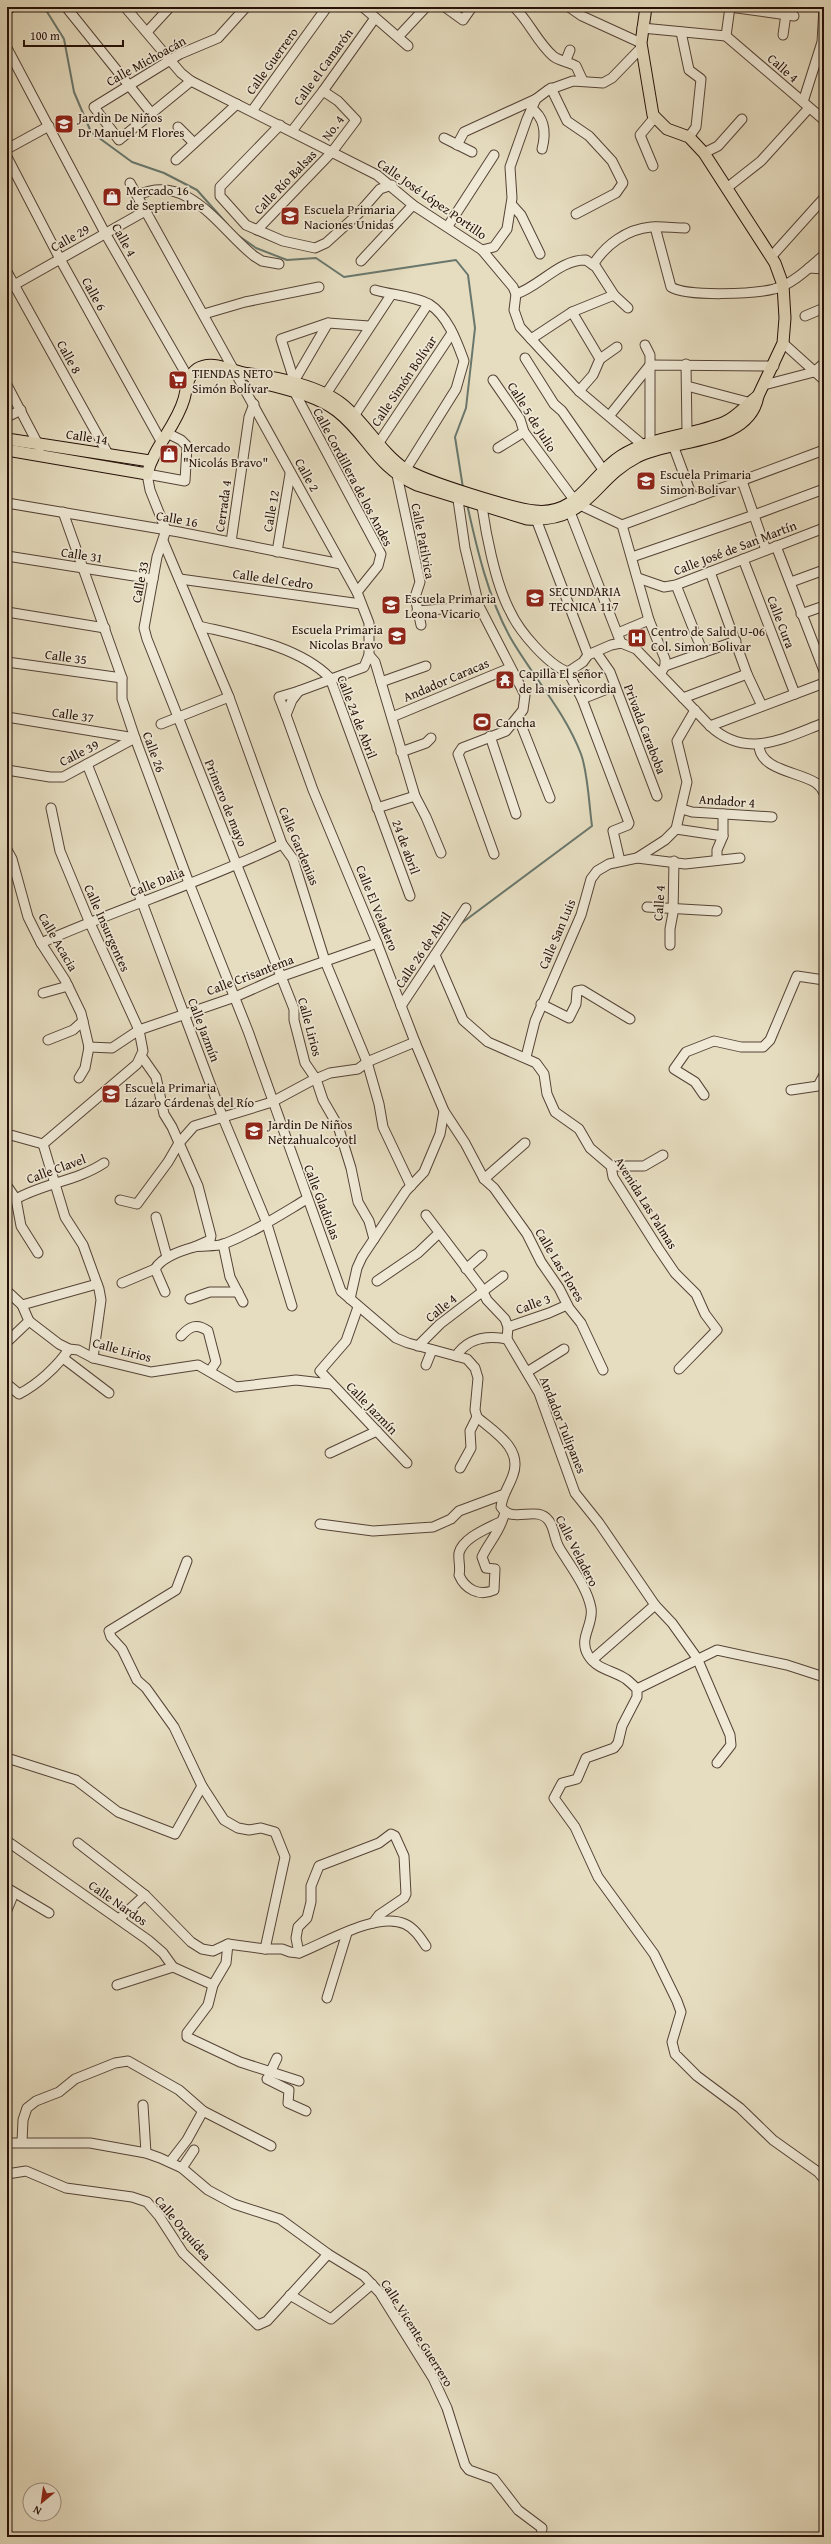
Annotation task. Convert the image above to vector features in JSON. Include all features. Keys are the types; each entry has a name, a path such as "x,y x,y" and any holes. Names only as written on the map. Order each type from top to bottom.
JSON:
{"main road":[{"path":"536,516 578,503 636,457 651,450 729,431 747,417 774,366 783,343 785,318 784,288 771,256 728,187 704,153 689,138 667,129 655,117 641,46 642,28 646,7"},
{"path":"147,474 150,461 177,418 188,379 202,366 214,365 249,374 265,375 326,394 343,404 401,472"},
{"path":"294,385 328,404 339,412 388,468 481,501 536,516 545,520 570,512 604,471 620,456 647,444 727,421 755,401"},
{"name":"Calle 14","path":"7,439 150,461"},
{"name":"Calle 14","path":"7,450 147,474"}],"street":[{"path":"7,10 12,7"},
{"path":"66,7 152,114 191,81"},
{"name":"Calle José López Portillo","path":"125,7 170,60 191,81 377,174 392,185 413,205 448,226 482,250 494,247 503,237 512,205 510,167 531,108 536,99 551,88 573,81 603,83 612,78 641,46"},
{"name":"Calle Michoacán","path":"152,114 119,140 94,107 170,60 218,38 246,7"},
{"name":"Calle Guerrero","path":"252,111 326,7"},
{"path":"363,7 408,46"},
{"path":"398,37 426,7"},
{"path":"445,7 463,20 472,7"},
{"path":"514,7 524,17 553,56 566,60 576,66 583,81"},
{"path":"522,7 524,17"},
{"path":"570,7 582,16 641,46"},
{"path":"642,28 726,36 730,7 790,15 783,35"},
{"path":"728,187 760,161 806,105 816,60 822,42 824,7"},
{"path":"147,32 167,8"},
{"name":"Calle el Camarón","path":"292,131 323,91 375,18"},
{"path":"681,32 689,70 700,77 696,127 689,138"},
{"name":"Calle 4","path":"726,36 824,120"},
{"name":"Calle 4","path":"7,48 105,233 188,379"},
{"path":"566,60 570,50"},
{"path":"816,60 824,67"},
{"path":"551,88 567,121 589,136 612,160 623,183 616,194 576,214"},
{"name":"No. 4","path":"323,91 338,101 356,120 332,152"},
{"path":"457,145 464,132 536,99"},
{"path":"176,160 236,104"},
{"path":"531,108 539,115 544,128 546,137 542,149"},
{"path":"653,166 640,136 655,117"},
{"path":"704,153 718,146 742,119"},
{"path":"280,125 220,187 220,196 246,225 283,241 315,248 326,243 358,214 375,193 392,185"},
{"path":"7,149 49,126"},
{"path":"178,126 194,143"},
{"path":"444,138 472,152"},
{"name":"Calle Río Balsas","path":"257,230 332,152"},
{"path":"448,226 494,155"},
{"name":"Calle 6","path":"7,157 60,259 164,437"},
{"name":"Calle 2","path":"130,183 204,314 232,369 254,404 290,474 357,592 369,623 369,655 375,662 382,682 401,752 415,796 426,817 441,853"},
{"path":"138,195 147,191 182,192 194,200 254,256 262,261 279,264"},
{"path":"771,256 824,198"},
{"path":"361,261 413,205"},
{"path":"512,205 521,215 540,254"},
{"name":"Calle 29","path":"10,286 146,210"},
{"path":"516,294 532,287 552,273 590,263 608,245 628,234 655,227 685,228"},
{"path":"655,227 671,287 689,293 738,292 784,288 824,255"},
{"path":"482,250 513,287 516,294 514,310 520,327 579,390 647,444"},
{"path":"590,263 614,295 628,308"},
{"path":"809,268 823,271"},
{"name":"Calle 8","path":"7,272 10,286 108,454"},
{"path":"204,314 245,302 319,287"},
{"path":"375,290 428,304 437,311 452,333 464,361 460,377 448,403 401,472"},
{"path":"326,394 391,294"},
{"path":"531,339 572,312 614,295"},
{"path":"354,416 428,304"},
{"path":"805,316 824,308"},
{"path":"572,312 600,359"},
{"path":"294,385 328,324 370,326"},
{"name":"Calle Cordillera de los Andes","path":"328,324 281,339 294,385 382,554 378,566 357,592"},
{"name":"Calle Simón Bolívar","path":"378,444 452,333"},
{"path":"783,343 824,380"},
{"path":"645,345 650,355 647,444"},
{"path":"579,390 593,375 600,359 617,347"},
{"path":"525,358 554,404 562,411 604,471"},
{"path":"764,385 814,372 824,363"},
{"path":"650,365 686,364 774,366"},
{"path":"686,364 687,432"},
{"path":"610,416 650,365"},
{"name":"Calle 5 de Julio","path":"493,380 520,419 524,432 578,503"},
{"path":"7,385 44,456"},
{"path":"687,386 755,401"},
{"name":"Cerrada 4","path":"231,542 249,417 254,404"},
{"path":"7,417 21,410"},
{"path":"498,448 524,432"},
{"path":"164,437 181,440 187,446 185,481 147,474 150,490 166,530"},
{"path":"673,445 693,499"},
{"path":"622,525 824,450"},
{"name":"Calle Patilvica","path":"401,472 420,582 415,597 421,625"},
{"name":"Calle 12","path":"277,552 290,474"},
{"path":"742,481 766,550"},
{"path":"632,558 754,516 824,488"},
{"path":"457,493 465,548 479,606 525,695 526,704 518,717 506,731 490,736 459,750 458,754 494,854"},
{"path":"481,501 499,581 510,612 545,658 559,669 568,672 582,699 630,824 613,831 620,861"},
{"name":"Calle 16","path":"7,503 166,530 341,564"},
{"path":"578,503 622,525 649,620 665,659 662,671"},
{"name":"Calle 26","path":"63,512 85,569 122,678 122,699 135,738 189,883 235,997"},
{"path":"570,512 621,643"},
{"name":"Privada Caraboba","path":"536,516 592,653 603,660 616,686 657,796"},
{"name":"Calle José de San Martín","path":"638,578 664,586 676,585 824,528"},
{"name":"Calle 33","path":"146,639 144,628 153,579 166,530"},
{"name":"Calle Gardenias","path":"163,541 229,697 282,844 293,858 325,961 367,1062 380,1104 383,1127 411,1186"},
{"path":"776,546 824,671"},
{"name":"Calle 31","path":"7,556 153,579"},
{"name":"Calle Cura","path":"743,559 795,694"},
{"path":"791,582 824,570"},
{"path":"710,572 747,674 762,706"},
{"name":"Calle del Cedro","path":"180,579 361,604"},
{"path":"676,585 703,653"},
{"path":"417,611 479,606"},
{"path":"801,614 824,606"},
{"path":"7,612 105,628"},
{"path":"618,633 649,620"},
{"name":"Calle 24 de Abril","path":"199,626 282,649 315,665 330,678 378,808"},
{"name":"Primero de mayo","path":"146,639 238,865 280,977"},
{"path":"662,671 703,653 736,641"},
{"path":"568,672 583,662 592,653 621,643 636,649 643,657 662,671 683,698 710,726 721,736 732,741 759,745 771,743 824,723"},
{"path":"286,715 292,700 299,691 330,678 364,667 369,655"},
{"name":"Calle 35","path":"7,662 122,678"},
{"path":"382,682 426,666"},
{"name":"Andador Caracas","path":"392,717 510,668"},
{"path":"683,698 747,674"},
{"path":"710,726 824,683"},
{"path":"582,699 616,686"},
{"name":"Calle El Veladero","path":"299,691 279,697 312,790 377,943 415,1042 444,1111 465,1143 484,1179"},
{"path":"162,724 229,697"},
{"path":"637,858 665,840 676,829 682,809 687,782 677,741 695,710"},
{"name":"Calle 37","path":"7,717 135,738"},
{"path":"518,717 550,798"},
{"path":"490,736 516,814"},
{"name":"Calle 39","path":"7,770 63,777 135,738"},
{"path":"401,752 426,744 431,738"},
{"path":"759,745 759,751 766,760 788,772 817,784 824,792"},
{"name":"Calle Jazmín","path":"87,764 142,902 223,1118 266,1221 292,1306"},
{"path":"378,808 415,796"},
{"name":"Calle Insurgentes","path":"51,808 60,851 89,921 139,1030 142,1056"},
{"name":"24 de abril","path":"378,808 410,896"},
{"name":"Andador 4","path":"682,809 692,812 772,817"},
{"path":"717,860 717,850 723,836 723,814"},
{"path":"676,829 723,836"},
{"name":"Calle Dalia","path":"41,943 89,921 238,865 282,844"},
{"name":"Calle Acacia","path":"7,850 12,859 28,917 41,943 68,986 83,1021 89,1047"},
{"name":"Calle San Luis","path":"526,1057 530,1038 542,1004 581,915 591,879 602,867 620,861 637,858 674,861 685,864 740,858"},
{"name":"Calle 4","path":"670,946 669,938 673,909 674,861"},
{"path":"647,907 716,911"},
{"name":"Calle 26 de Abril","path":"401,1006 466,908"},
{"name":"Calle Crisantema","path":"89,1047 112,1048 139,1030 184,1013 235,997 280,977 377,943"},
{"path":"435,955 463,1020 488,1042 526,1057"},
{"path":"704,1095 695,1082 674,1069 686,1052 714,1041 741,1047 763,1047 770,1040 797,976 824,980"},
{"name":"Calle Lirios","path":"280,977 294,1009 294,1020 305,1063 316,1079 323,1100 338,1126 351,1168 358,1202 369,1221 374,1239"},
{"path":"43,993 68,986"},
{"path":"542,1004 569,1018 576,1004 579,989 630,1019"},
{"name":"Calle Gladiolas","path":"235,997 341,1291 350,1299"},
{"path":"48,1040 73,1030 83,1021"},
{"path":"120,1200 137,1204 168,1162 179,1143 194,1126 272,1102 330,1073 358,1069 367,1062 415,1042"},
{"path":"79,1078 85,1068 89,1047"},
{"path":"43,1144 137,1064 142,1056 156,1077 164,1114 198,1186 212,1236 210,1240 167,1257 159,1262 155,1269 122,1283"},
{"name":"Avenida Las Palmas","path":"526,1057 536,1063 544,1074 547,1094 555,1112 579,1129 590,1148 611,1166 613,1177 658,1248 676,1273 696,1294 705,1314 717,1330 679,1369"},
{"path":"791,1090 818,1086 824,1076"},
{"path":"444,1111 440,1134 424,1172 411,1186 359,1263 350,1299 396,1338 418,1346 467,1359 475,1368 478,1378 475,1410 477,1417 497,1432 515,1456 514,1473 502,1495 501,1507 503,1517 495,1538 488,1545 482,1557 486,1568 495,1569 494,1590 486,1594 474,1591 464,1585 458,1575 461,1566 459,1553 467,1541 503,1517"},
{"path":"7,1134 43,1144"},
{"path":"484,1179 525,1143"},
{"path":"43,1144 65,1217 83,1245 101,1300 92,1358"},
{"path":"611,1166 644,1166 663,1155"},
{"name":"Calle Clavel","path":"16,1199 34,1189 91,1172 104,1163"},
{"name":"Calle Las Flores","path":"484,1179 494,1188 527,1234 541,1262 567,1305 581,1323 603,1370"},
{"path":"7,1186 16,1199 21,1226 38,1253"},
{"path":"194,1247 223,1244 256,1229 266,1221 287,1212 307,1199"},
{"path":"426,1216 482,1292 505,1318 508,1327 507,1339 495,1336 476,1339 463,1345 456,1356"},
{"path":"156,1217 167,1257"},
{"path":"377,1281 418,1253 439,1233"},
{"path":"223,1244 230,1277 244,1302"},
{"path":"466,1269 482,1255"},
{"path":"155,1269 165,1292"},
{"name":"Calle 4","path":"418,1346 440,1324 503,1276"},
{"path":"22,1305 97,1284"},
{"path":"7,1290 22,1305 29,1321 7,1342"},
{"path":"190,1298 210,1292 238,1292"},
{"name":"Calle 3","path":"508,1327 567,1305"},
{"name":"Calle Jazmín","path":"358,1307 346,1341 320,1371 407,1463"},
{"name":"Calle Lirios","path":"29,1321 40,1327 59,1344 69,1350 78,1350 92,1358 152,1372 198,1365 236,1387 296,1380 331,1384"},
{"path":"181,1336 190,1327 197,1326 208,1331 216,1362 210,1371"},
{"name":"Andador Tulipanes","path":"507,1339 539,1393 575,1493 599,1523 655,1605 672,1623 697,1658 730,1735 731,1745 717,1763"},
{"path":"527,1372 564,1349"},
{"path":"11,1387 19,1394 27,1390 63,1358 69,1350"},
{"path":"426,1366 432,1350"},
{"path":"63,1358 109,1393"},
{"path":"460,1468 471,1448 470,1431 477,1417"},
{"path":"330,1453 377,1431"},
{"path":"320,1524 374,1531 433,1527 451,1519 459,1511 502,1495"},
{"name":"Calle Veladero","path":"503,1517 542,1514 548,1519 560,1549 570,1561 590,1607 591,1616 584,1643 592,1660"},
{"path":"187,1562 176,1590 109,1631 122,1649 137,1680 146,1688 174,1727 202,1786 230,1825 249,1830 268,1828 275,1832 285,1857 265,1949"},
{"path":"655,1605 592,1660 605,1670 626,1679 637,1689 637,1697 622,1726 618,1743 614,1748 586,1758 577,1778 562,1783 554,1798 574,1827 598,1877 654,1954 677,2001 681,2012 672,2042 675,2054 697,2076 740,2108 773,2140 818,2172 824,2179"},
{"path":"637,1689 697,1658 705,1657 717,1650 787,1665 824,1677"},
{"path":"7,1758 76,1780 118,1812 175,1834 202,1786"},
{"path":"299,1953 296,1938 298,1927 307,1918 310,1911 311,1886 319,1866 379,1843 391,1834 395,1836 404,1856 406,1894 373,1923"},
{"name":"Calle Nardos","path":"7,1841 119,1919 158,1949 173,1967 213,1985"},
{"path":"78,1842 145,1896 191,1942 202,1949 213,1951 228,1944 265,1949 282,1949 299,1953 373,1923 393,1921 404,1923 412,1929 426,1946"},
{"path":"7,1910 10,1891 50,1913"},
{"path":"119,1919 145,1896"},
{"path":"327,1998 347,1933"},
{"path":"228,1944 226,1963 213,1985 208,2005 187,2033 187,2037 240,2062 289,2090 288,2103 306,2111"},
{"path":"117,1985 173,1967"},
{"path":"267,2078 277,2058"},
{"path":"22,2142 23,2120 27,2108 36,2101 59,2092 75,2079 122,2061 134,2063 169,2084 203,2111 271,2146"},
{"path":"267,2078 299,2082"},
{"path":"143,2105 146,2153"},
{"path":"170,2162 187,2140 203,2111"},
{"name":"Calle Vicente Guerrero","path":"7,2143 90,2143 146,2153 182,2168 208,2190 234,2204 280,2219 328,2254 364,2276 372,2284 433,2378 447,2408 463,2460 469,2470 494,2479 518,2510 542,2528 541,2537"},
{"path":"182,2168 194,2150"},
{"name":"Calle Orquídea","path":"7,2174 26,2171 66,2188 106,2195 132,2197 147,2202 160,2216 183,2253 258,2326 267,2321 290,2295"},
{"path":"328,2254 290,2295 331,2319 372,2284"}],"waterway":[{"path":"44,7 64,39 74,92 91,132 132,162 164,173 197,190 228,225"},
{"path":"236,234 256,248 287,260 316,258 344,277 456,260 468,275 475,328 466,408 455,437 463,488"},
{"path":"459,925 592,826 587,780 581,754 566,723 519,652 502,622 489,589 467,504"}],"place":[{"name":"Jardin De Niños Dr Manuel M Flores","path":"64,124"},
{"name":"Mercado 16 de Septiembre","path":"112,197"},
{"name":"Escuela Primaria Naciones Unidas","path":"290,216"},
{"name":"TIENDAS NETO Simón Bolívar","path":"178,380"},
{"name":"Mercado \"Nicolás Bravo\"","path":"169,454"},
{"name":"Escuela Primaria Simon Bolivar","path":"646,481"},
{"name":"SECUNDARIA TECNICA 117","path":"535,598"},
{"name":"Escuela Primaria Leona Vicario","path":"391,605"},
{"name":"Escuela Primaria Nicolas Bravo","path":"397,636"},
{"name":"Centro de Salud U-06 Col. Simon Bolivar","path":"637,638"},
{"name":"Capilla El señor de la misericordia","path":"505,680"},
{"name":"Cancha","path":"482,722"},
{"name":"Escuela Primaria Lázaro Cárdenas del Río","path":"111,1094"},
{"name":"Jardin De Niños Netzahualcoyotl","path":"254,1131"}]}
